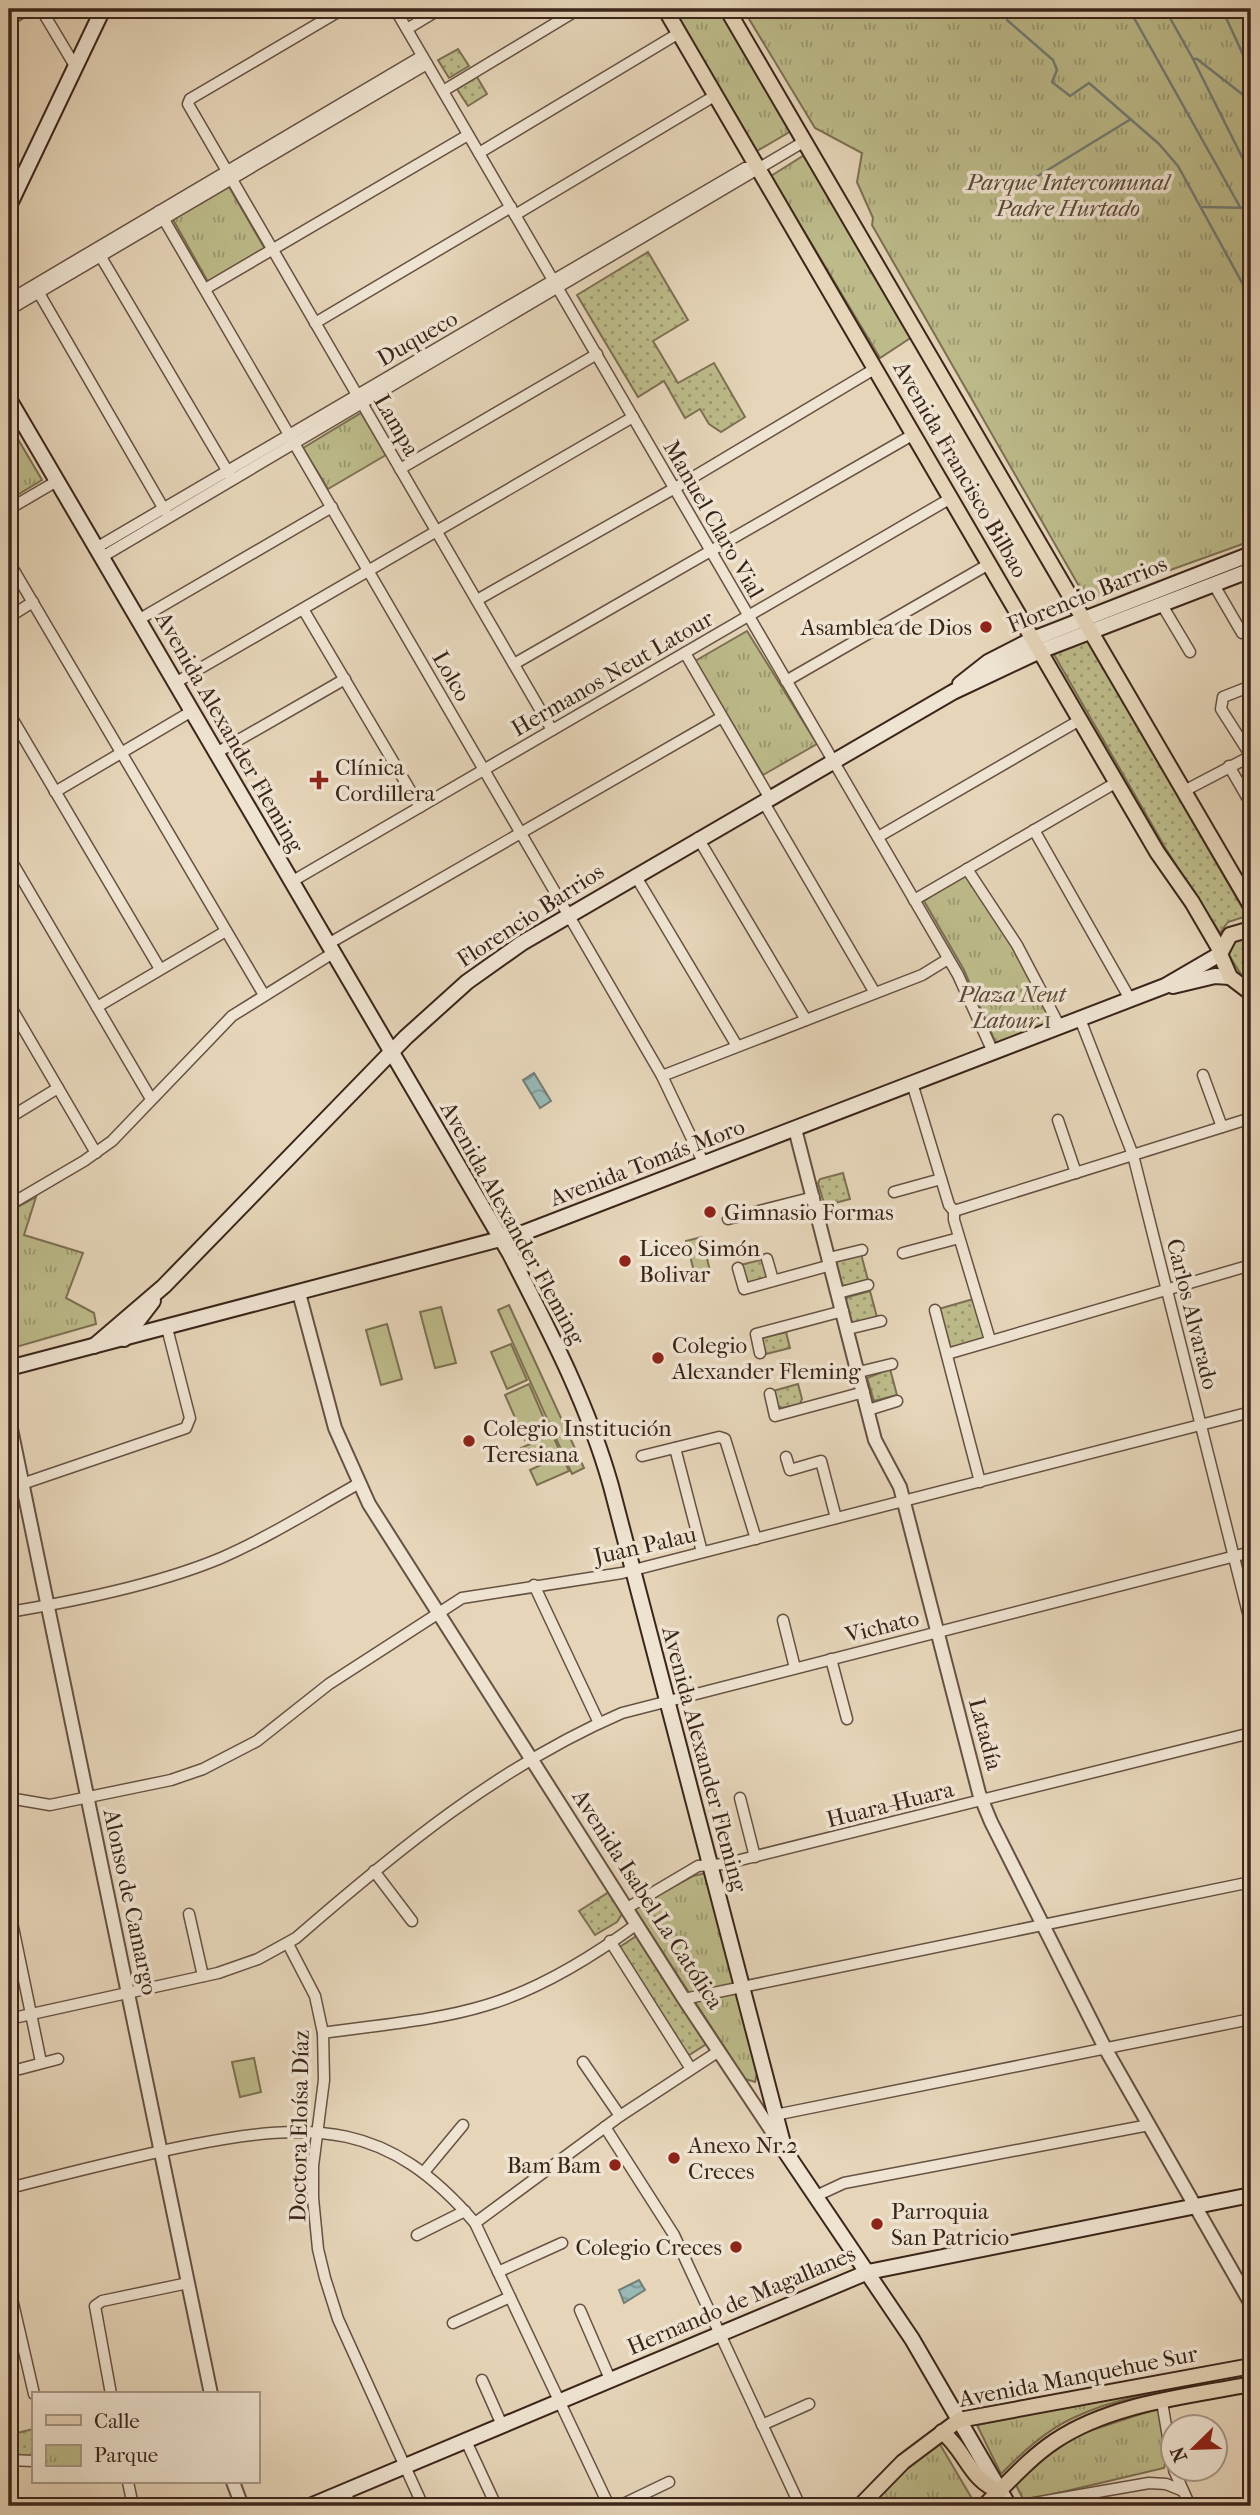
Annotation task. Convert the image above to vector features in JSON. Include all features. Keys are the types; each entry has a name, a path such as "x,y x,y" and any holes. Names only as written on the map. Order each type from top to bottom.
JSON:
{"main road":[{"path":"9,206 103,9"},
{"name":"Avenida Francisco Bilbao","path":"664,9 759,167 1116,782 1220,952 1230,977"},
{"name":"Avenida Francisco Bilbao","path":"727,9 1251,904"},
{"name":"Avenida Alexander Fleming","path":"9,398 500,1239 562,1356 594,1430 785,2151"},
{"name":"Florencio Barrios","path":"94,1346 163,1286 391,1052 467,982 568,914 1037,645 1250,560"},
{"name":"Florencio Barrios","path":"1088,625 1162,605 1214,585 1250,560"},
{"path":"1220,952 1230,935 1251,929"},
{"name":"Avenida Tomás Moro","path":"9,1368 500,1239 704,1164 1165,986 1220,952"},
{"name":"Avenida Tomás Moro","path":"1165,986 1185,985 1215,976 1230,977"},
{"path":"1230,977 1251,993"},
{"name":"Florencio Barrios","path":"124,1339 163,1286"},
{"name":"Avenida Isabel La Católica","path":"785,2151 868,2272 1009,2506"},
{"name":"Hernando de Magallanes","path":"310,2506 868,2272 1251,2194"},
{"name":"Avenida Manquehue Sur","path":"860,2506 892,2472 959,2420 1251,2366"},
{"name":"Avenida Manquehue Sur","path":"984,2506 1041,2451 1072,2431 1113,2414 1251,2384"},
{"path":"942,2432 980,2481 1000,2491"}],"street":[{"path":"9,20 28,9"},
{"path":"41,9 75,66"},
{"name":"Lampa","path":"344,9 188,102 552,730"},
{"name":"Manuel Claro Vial","path":"395,9 948,959 993,1052"},
{"path":"407,29 440,9"},
{"path":"443,91 579,9"},
{"path":"479,153 679,33"},
{"path":"9,300 37,288 425,60"},
{"path":"315,323 716,95"},
{"path":"205,289 468,135"},
{"name":"Duqueco","path":"99,553 556,285 745,169 759,167 805,141"},
{"name":"Lolco","path":"162,215 662,1076 704,1164"},
{"path":"98,252 230,476"},
{"path":"9,310 37,288"},
{"path":"37,288 166,513"},
{"path":"400,469 597,354"},
{"path":"477,600 675,488 876,368"},
{"path":"175,683 633,417"},
{"path":"514,664 914,434"},
{"path":"9,509 57,481"},
{"name":"Hermanos Neut Latour","path":"291,881 951,498"},
{"path":"138,620 332,507"},
{"path":"9,562 264,995"},
{"path":"786,681 989,564"},
{"path":"1214,585 1242,633"},
{"path":"9,617 33,603"},
{"path":"1162,605 1189,652"},
{"path":"303,609 420,807"},
{"path":"685,653 875,993"},
{"path":"216,753 345,679"},
{"path":"1185,791 1251,756 1221,709 1223,696 1251,685"},
{"path":"55,792 192,712"},
{"path":"9,713 160,970"},
{"path":"9,1205 96,1153 232,1016 331,949 722,717"},
{"path":"878,837 1080,720"},
{"path":"1228,766 1251,804"},
{"path":"914,900 1116,782"},
{"path":"1034,830 1130,999"},
{"path":"698,838 806,1020"},
{"path":"9,857 151,1099"},
{"path":"967,869 1017,946 1060,1027"},
{"path":"635,875 737,1046"},
{"path":"97,1007 226,931"},
{"path":"662,1076 928,972 948,959"},
{"path":"9,1004 96,1153"},
{"name":"Carlos Alvarado","path":"1080,1019 1133,1155 1251,1625"},
{"path":"1203,1075 1222,1127"},
{"path":"912,1083 949,1205 954,1211 959,1238 990,1340"},
{"path":"9,1118 58,1088"},
{"path":"954,1211 1251,1118"},
{"path":"1058,1120 1076,1173"},
{"name":"Latadía","path":"795,1129 879,1450 898,1482 904,1501 982,1802 1105,2048 1251,2301"},
{"path":"894,1192 941,1180"},
{"path":"728,1219 814,1197"},
{"path":"904,1253 959,1238"},
{"path":"738,1268 744,1289 862,1250"},
{"path":"768,1259 773,1280"},
{"path":"947,1354 1251,1265"},
{"path":"838,1293 868,1285"},
{"name":"Avenida Isabel La Católica","path":"299,1293 335,1428 358,1484 437,1614 785,2151"},
{"path":"935,1310 980,1482"},
{"path":"760,1353 756,1334 843,1311"},
{"path":"848,1329 881,1321"},
{"path":"22,1484 186,1428 190,1419 167,1328"},
{"path":"859,1372 892,1364"},
{"path":"770,1394 775,1416 864,1392"},
{"path":"868,1409 897,1401"},
{"name":"Juan Palau","path":"9,1798 50,1805 171,1780 230,1757 257,1741 329,1684 437,1614 474,1595 632,1570 1251,1412"},
{"name":"Alonso de Camargo","path":"9,1419 13,1464 22,1484 211,2392"},
{"path":"642,1456 719,1437 725,1439 756,1539"},
{"path":"676,1448 702,1552"},
{"path":"786,1457 790,1470 820,1457 836,1518"},
{"path":"9,1612 156,1580 198,1567 256,1541 358,1484"},
{"name":"Vichato","path":"9,2020 203,1976 245,1964 288,1944 439,1819 531,1760 599,1723 666,1700 1251,1552"},
{"path":"534,1585 599,1723"},
{"path":"783,1620 795,1668"},
{"path":"831,1659 847,1719"},
{"name":"Huara-Huara","path":"627,1908 698,1866 755,1857 1251,1733"},
{"path":"740,1798 755,1857"},
{"path":"374,1871 412,1921"},
{"path":"684,1999 1251,1882"},
{"path":"9,1908 41,2062"},
{"path":"189,1914 203,1976"},
{"path":"323,2033 486,2006 548,1980 637,1924"},
{"path":"610,1941 691,2069"},
{"name":"Doctora Eloísa Díaz","path":"288,1944 315,1996 323,2033 324,2080 313,2198 318,2249 338,2319 423,2506"},
{"path":"775,2115 1251,2019"},
{"path":"475,2223 605,2127 719,2051"},
{"path":"20,2069 58,2059"},
{"path":"583,2062 621,2116"},
{"path":"424,2172 463,2125"},
{"path":"816,2196 844,2183 1149,2125"},
{"path":"605,2127 661,2210 800,2506"},
{"path":"9,2188 162,2151 267,2131 318,2131 373,2145 424,2172 475,2223 608,2506"},
{"path":"417,2235 465,2211"},
{"path":"498,2272 562,2243"},
{"path":"111,2392 95,2306 102,2301 188,2283"},
{"path":"453,2323 510,2297"},
{"path":"9,2300 12,2300 34,2392"},
{"path":"580,2310 611,2379"},
{"path":"482,2380 502,2425"},
{"path":"1162,2402 1164,2414"},
{"path":"762,2426 809,2404"},
{"path":"466,2441 493,2499"},
{"path":"9,2460 32,2461"},
{"path":"619,2506 669,2482"},
{"path":"1017,2506 1149,2483 1166,2484 1181,2490"},
{"path":"128,2484 133,2506"},
{"path":"234,2484 242,2506"},
{"path":"1179,2484 1190,2506"},
{"path":"345,2492 351,2506"}],"green space":[{"path":"673,9 721,9 793,130 757,151"},
{"name":"Parque Intercomunal Padre Hurtado","path":"743,9 1251,9 1251,541 1087,600 872,225 873,218 857,182 862,153 815,128"},
{"path":"458,49 469,66 449,78 438,60"},
{"path":"477,77 487,94 468,106 457,89"},
{"path":"806,154 912,337 880,358 771,176"},
{"path":"228,185 265,249 208,282 171,216"},
{"path":"648,252 688,320 653,341 678,383 714,363 745,417 721,432 709,424 700,409 685,418 664,381 638,397 577,295"},
{"path":"361,413 386,455 328,489 303,448"},
{"path":"9,424 42,480 9,500"},
{"path":"747,631 817,744 763,775 695,661"},
{"path":"1086,637 1247,916 1228,922 1220,933 1166,849 1052,651"},
{"name":"Plaza Neut Latour 1","path":"966,874 1015,947 1055,1023 997,1046 964,970 924,901"},
{"path":"1251,937 1251,982 1242,976 1229,955 1234,940"},
{"path":"843,1173 850,1199 828,1205 824,1203 818,1183 820,1179"},
{"path":"36,1197 24,1235 83,1253 66,1298 94,1313 96,1324 9,1349 9,1212"},
{"path":"702,1237 710,1271 695,1275 686,1241"},
{"path":"861,1254 868,1280 842,1285 836,1264 838,1260"},
{"path":"765,1259 769,1275 767,1279 747,1283 740,1265"},
{"path":"870,1291 877,1317 856,1323 851,1321 845,1301 848,1297"},
{"path":"977,1298 990,1340 947,1354 935,1310"},
{"path":"509,1305 584,1468 572,1474 498,1310"},
{"path":"441,1307 456,1363 435,1368 420,1312"},
{"path":"387,1324 402,1379 381,1385 366,1330"},
{"path":"786,1332 790,1348 766,1354 762,1339"},
{"path":"511,1344 527,1380 507,1389 491,1352"},
{"path":"890,1369 897,1395 874,1401 867,1378"},
{"path":"529,1384 549,1430 525,1440 505,1395"},
{"path":"798,1384 802,1399 800,1404 782,1408 778,1406 773,1391"},
{"path":"552,1434 559,1449 527,1463 521,1448"},
{"path":"562,1455 569,1471 537,1485 530,1470"},
{"path":"706,1873 757,2073 755,2082 745,2079 634,1908 693,1876"},
{"path":"609,1892 622,1914 617,1922 595,1935 579,1911"},
{"path":"638,1935 708,2043 686,2057 618,1948"},
{"path":"254,2058 261,2092 240,2097 232,2062"},
{"path":"1251,2369 1251,2377 1138,2396 1094,2409 1063,2423 1044,2436 1001,2474 977,2425"},
{"path":"1159,2408 1158,2469 1024,2501 1015,2483 1054,2448 1086,2432"},
{"path":"32,2429 32,2457 16,2458 9,2455 9,2435"},
{"path":"938,2441 974,2502 969,2506 869,2506 882,2490"}],"water":[{"path":"534,1073 551,1101 540,1108 523,1080"},
{"path":"639,2280 645,2290 624,2303 619,2290"}],"waterway":[{"path":"1129,9 1240,207"},
{"path":"1165,9 1193,59 1197,59 1251,101"},
{"path":"1222,9 1251,72"},
{"path":"1007,20 1053,60 1057,70 1052,82 1070,96 1089,83 1159,144 1178,166 1251,299"},
{"path":"1193,59 1251,175"},
{"path":"1015,190 1131,119"},
{"path":"1203,207 1251,208"}],"place":[{"name":"Asamblea de Dios","path":"986,627"},
{"name":"Clínica Cordillera","path":"319,780"},
{"name":"Gimnasio Formas","path":"710,1212"},
{"name":"Liceo Simón Bolivar","path":"625,1261"},
{"name":"Colegio Alexander Fleming","path":"658,1358"},
{"name":"Colegio Institución Teresiana","path":"469,1441"},
{"name":"Anexo Nr.2 Creces","path":"674,2158"},
{"name":"Bam Bam","path":"615,2165"},
{"name":"Parroquia San Patricio","path":"877,2224"},
{"name":"Colegio Creces","path":"736,2247"}]}
